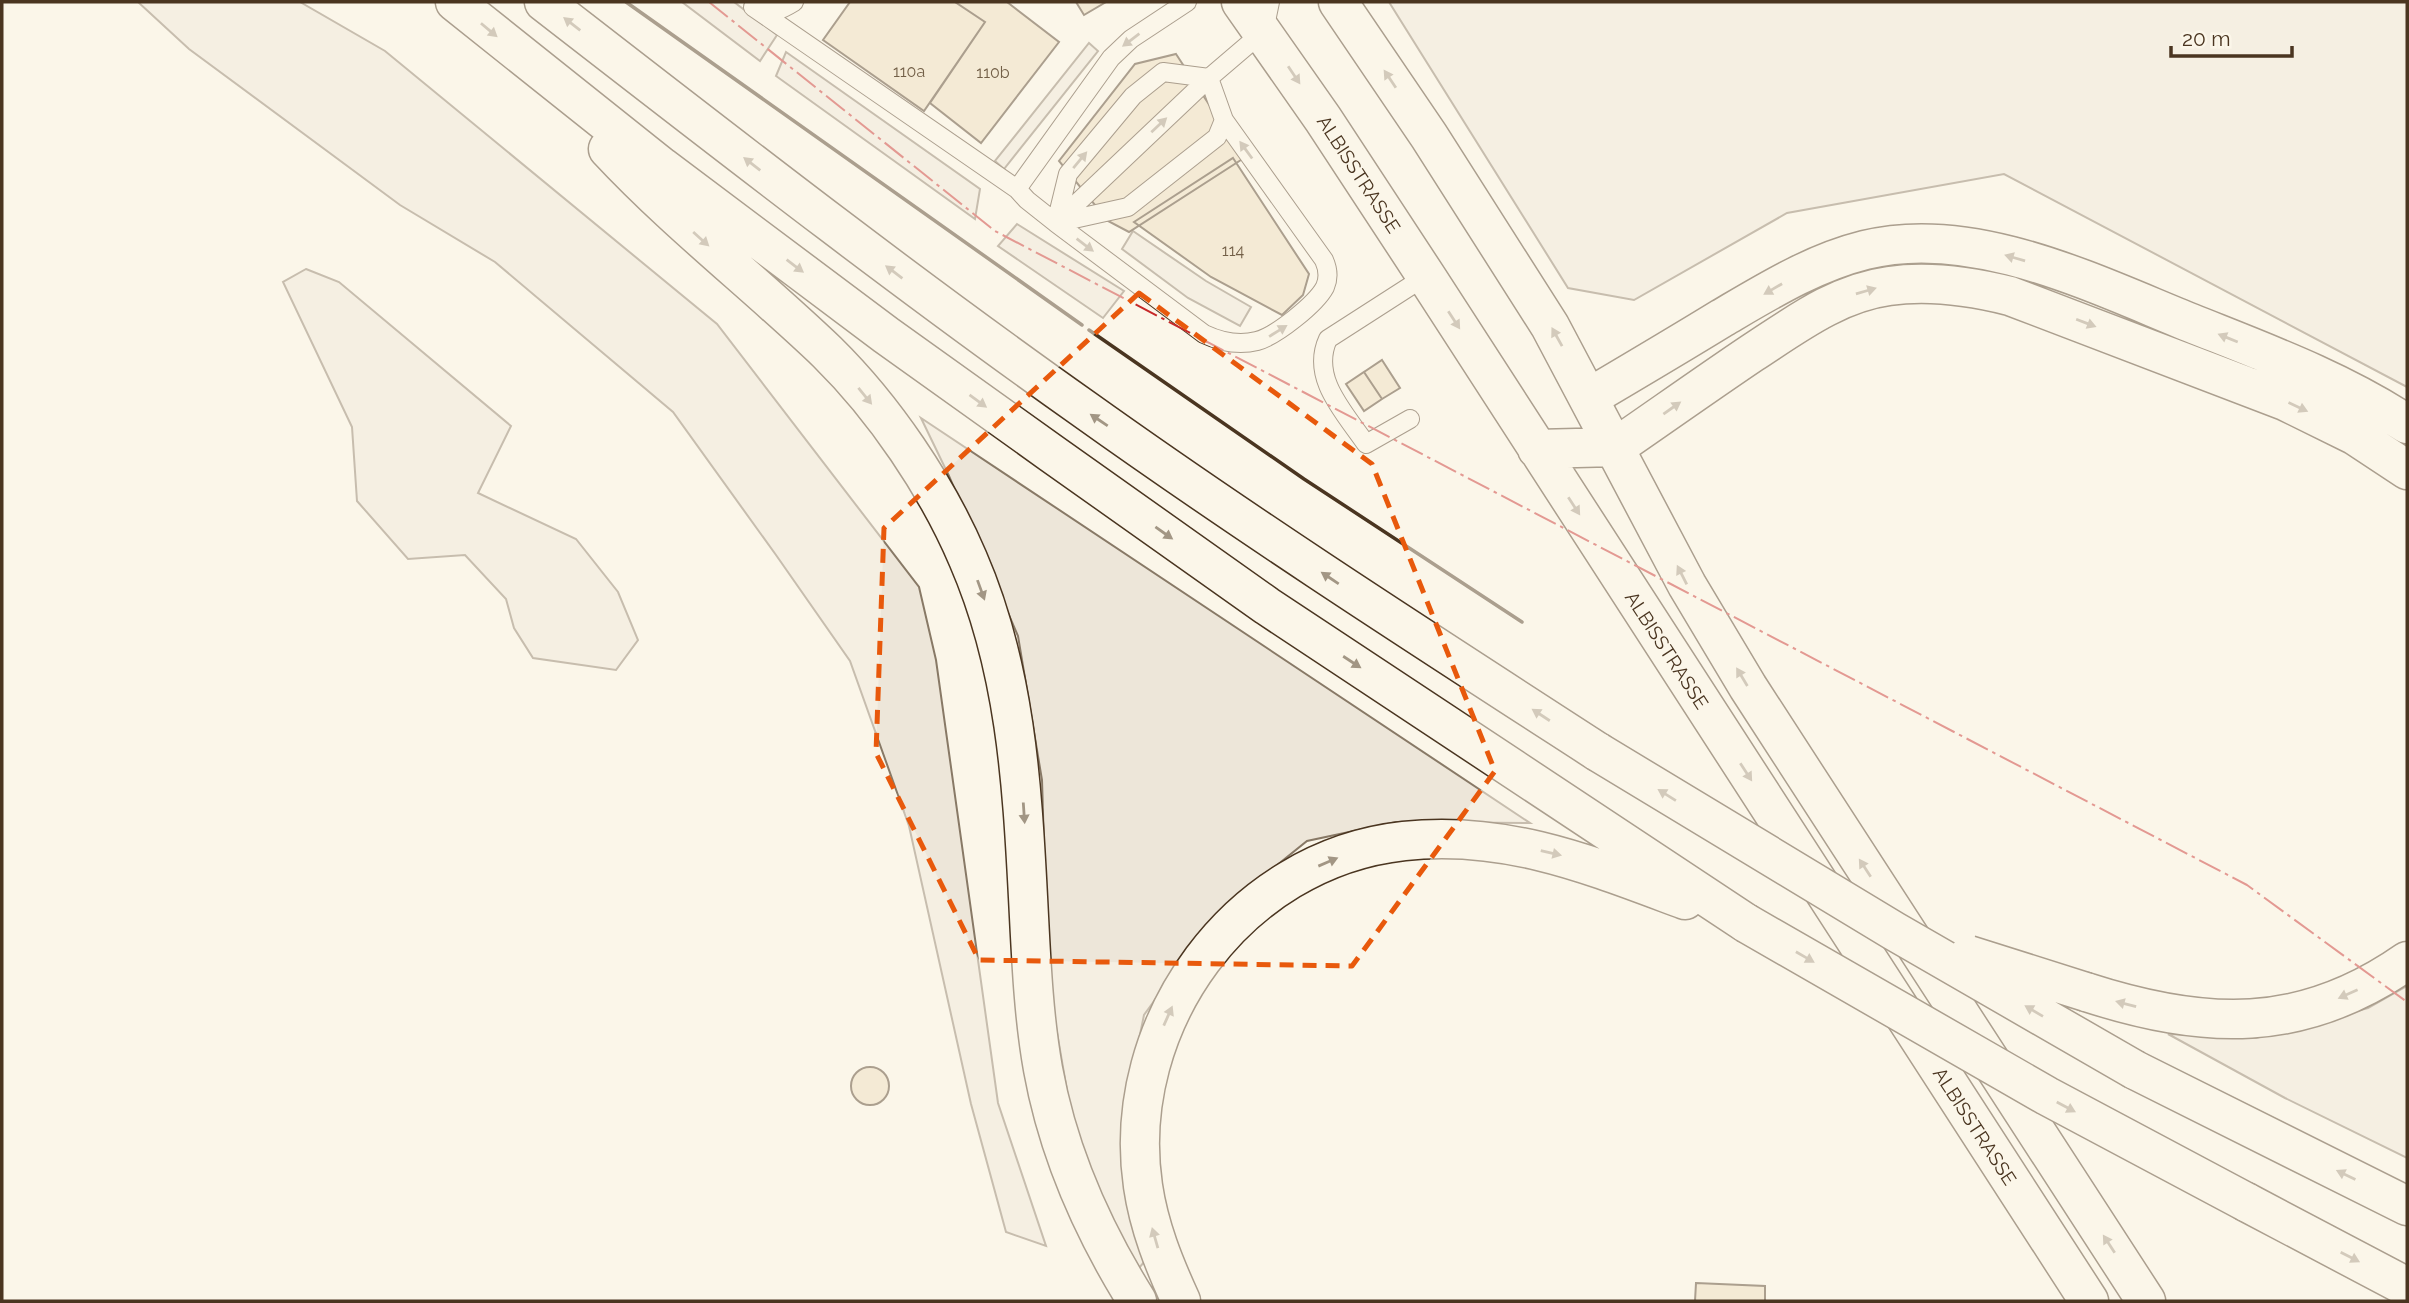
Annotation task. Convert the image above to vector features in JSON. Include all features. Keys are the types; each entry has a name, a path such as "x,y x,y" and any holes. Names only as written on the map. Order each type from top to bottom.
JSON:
{"main road":[{"path":"456,2 662,167 886,335 1267,606 1688,892 2047,1096 2407,1287"},
{"path":"544,2 806,205 1086,411 1346,589 1598,752 1894,931 2135,1070 2407,1206"},
{"name":"ALBISSTRASSE","path":"1241,2 1267,17 1537,449 2089,1301"},
{"path":"1338,2 1429,136 1536,303 1590,397 1687,585 1748,687 2146,1301"},
{"path":"523,58 650,194 828,354 902,444 956,531 989,614 1012,702 1020,767 1037,1029 1048,1094 1065,1155 1089,1214 1137,1301"},
{"path":"1537,449 1590,397 1804,272 1866,250 1911,244 1940,244 1992,252 2052,269 2280,359 2358,394 2407,424"},
{"path":"1537,449 1616,447 1739,362 1828,305 1871,289 1928,282 2010,296 2242,383 2354,435 2407,470"},
{"path":"1181,1301 1158,1248 1143,1185 1141,1129 1147,1077 1160,1034 1180,990 1207,952 1255,904 1295,878 1338,858 1403,841 1452,839 1502,843 1558,854 1688,892"},
{"path":"1894,931 2168,1015 2222,1020 2266,1018 2331,1002 2407,961"}],"lane":[{"path":"749,5 769,13 794,2"},
{"path":"1017,189 1111,58 1131,39 1187,2"},
{"path":"749,5 1017,189 1056,223 1204,334 1237,344 1257,341 1288,325 1320,294 1326,285 1327,268 1324,260 1224,120 1209,78"},
{"path":"1056,223 1209,78 1267,17"},
{"path":"1056,223 1068,174 1133,96 1163,72 1209,78"},
{"path":"1056,223 1128,207 1217,137 1224,120"},
{"path":"1410,419 1366,444 1329,390 1322,352 1328,339 1426,275"}],"highlighted area":[{"path":"1139,293 1372,464 1495,771 1352,966 979,960 876,753 884,528"}],"shaded area":[{"path":"138,2 300,2 385,51 717,324 919,587 936,660 998,1103 1046,1246 1006,1232 971,1104 909,826 850,661 673,412 495,262 400,205 189,49"},
{"path":"682,2 734,2 777,35 760,61"},
{"path":"1389,2 2407,2 2407,387 2004,174 1787,213 1634,300 1568,288"},
{"path":"1089,43 1098,51 1004,169 995,161"},
{"path":"786,52 980,189 975,219 776,76"},
{"path":"1017,224 1124,291 1103,318 998,246"},
{"path":"1133,231 1206,281 1251,307 1240,326 1188,298 1122,249"},
{"path":"306,269 339,282 511,426 478,493 576,539 618,592 638,640 616,670 533,658 514,628 506,599 465,555 408,559 357,501 352,427 283,282"},
{"path":"921,418 1530,823 1396,822 1307,841 1220,911 1144,1015 1122,1122 1146,1260 1138,1269 1122,1242 1075,1137 1048,980 1042,780 1018,636"},
{"path":"2407,986 2407,1158 2285,1098 2168,1034 2256,1038 2368,1008"}],"building":[{"path":"850,2 955,2 985,22 924,111 823,40"},
{"path":"955,2 1007,2 1059,42 981,143 930,103 985,22"},
{"path":"1076,2 1106,2 1084,15"},
{"path":"1176,54 1244,158 1129,232 1108,221 1059,161 1135,64"},
{"path":"1233,158 1309,274 1303,295 1282,315 1211,277 1134,222"},
{"path":"1382,360 1400,388 1382,399 1364,372"},
{"path":"1364,372 1382,399 1364,411 1346,384"},
{"path":"870,1067 884,1072 889,1086 884,1100 870,1105 856,1100 851,1086 856,1072"},
{"path":"1696,1283 1765,1286 1765,1301 1695,1301"}],"wall":[{"path":"626,2 1082,325"},
{"path":"1089,330 1304,479 1522,622"}],"power":[{"path":"709,2 995,231 2247,885 2407,1002"}]}
